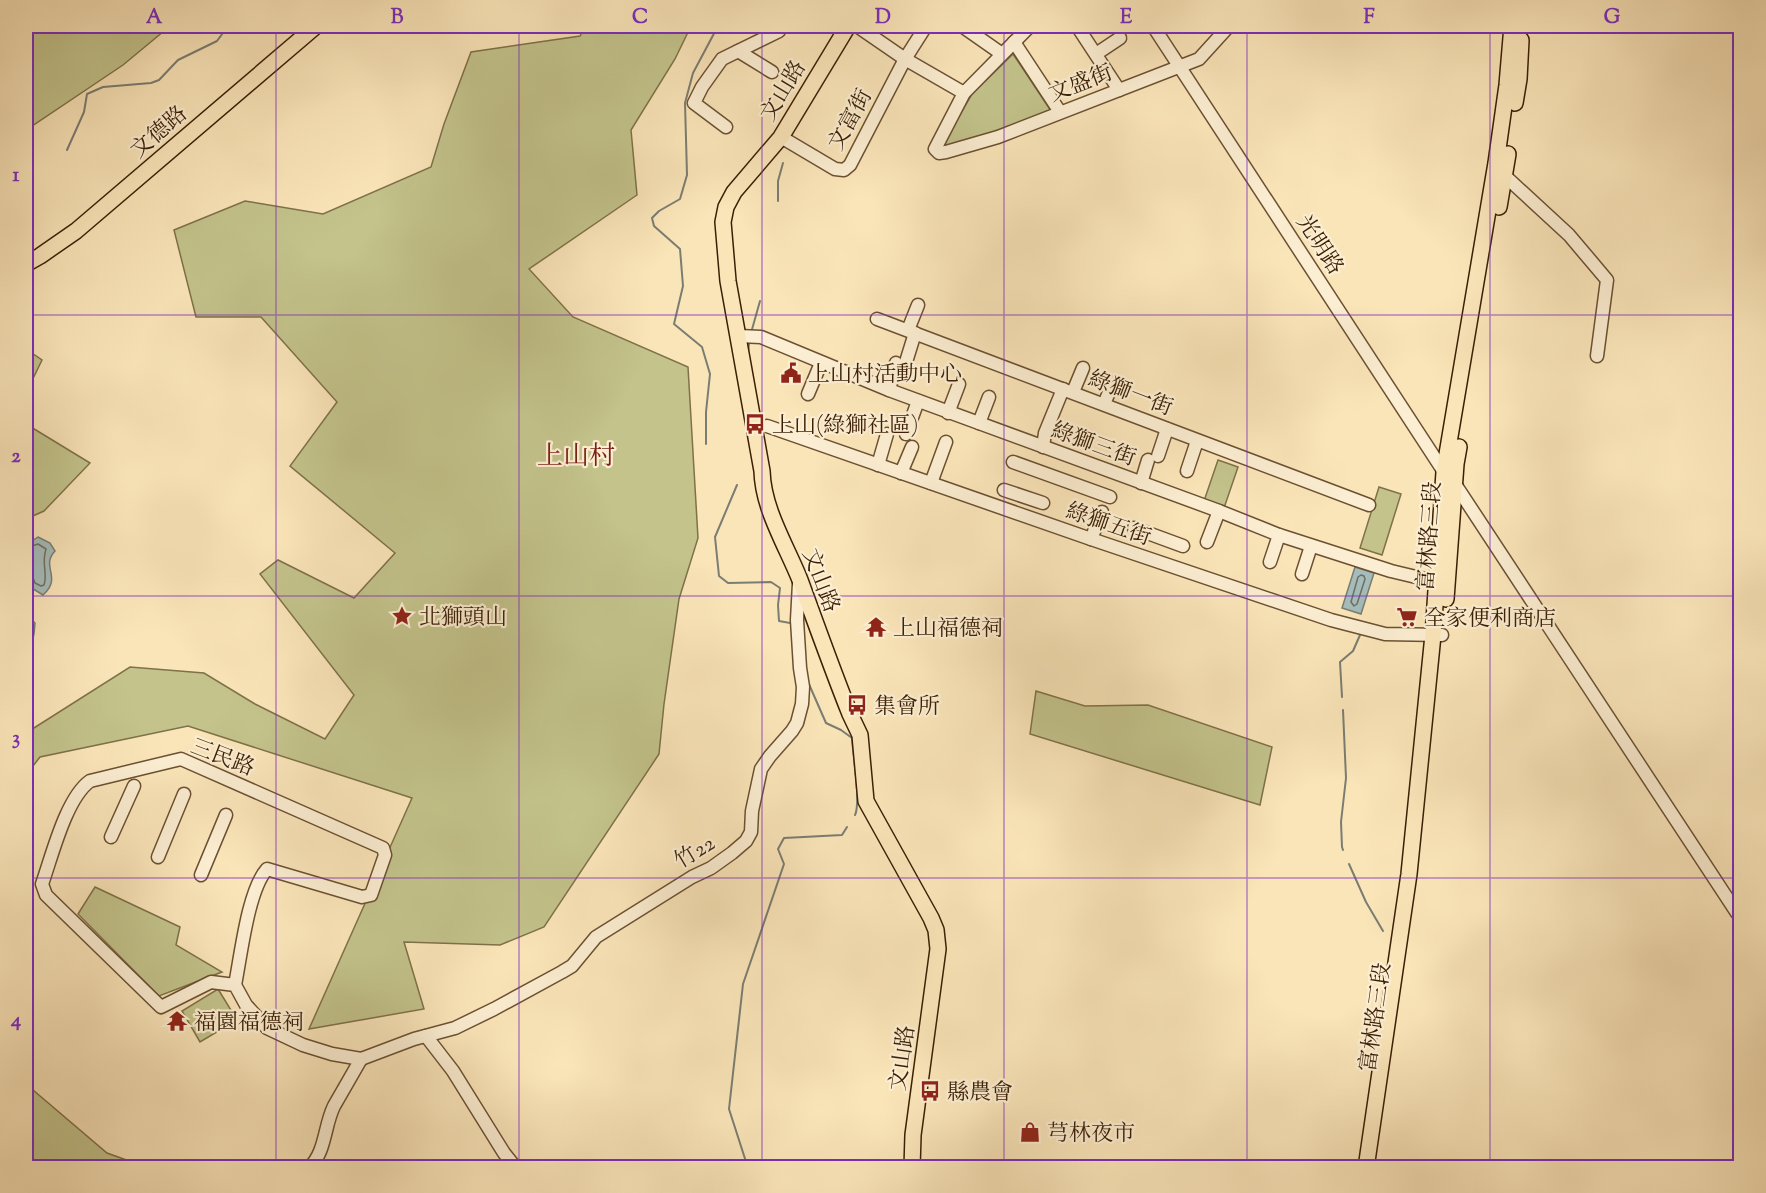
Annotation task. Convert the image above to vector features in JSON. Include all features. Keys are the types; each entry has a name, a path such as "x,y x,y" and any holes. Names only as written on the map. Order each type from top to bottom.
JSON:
{"main road":[{"name":"文德路","path":"26,264 76,231 316,26"},
{"name":"文山路","path":"848,26 781,137 734,192 724,214 723,232 728,281 763,483 772,515 799,578 845,703 860,735 866,801 936,930 938,949 913,1135 912,1167"},
{"name":"富林路三段","path":"1438,635 1437,582 1444,472 1496,163 1507,86 1512,26"},
{"name":"富林路三段","path":"1377,1122 1418,875 1438,635 1448,579 1456,464 1505,176 1519,79 1522,26"},
{"path":"1366,1167 1377,1122"},
{"path":"1376,1167 1377,1122"}],"street":[{"path":"726,126 694,103 702,87 722,59 779,32 781,26"},
{"path":"857,26 905,59 964,93 1030,26"},
{"name":"文富街","path":"781,137 835,169 844,170 850,165 905,59 926,26"},
{"path":"962,26 1002,54"},
{"path":"1077,26 1119,90"},
{"name":"光明路","path":"1153,26 1444,472 1455,484 1737,913"},
{"name":"文盛街","path":"964,93 935,149 939,153 998,137 1199,59 1229,26"},
{"path":"1096,54 1120,38"},
{"path":"1014,42 1060,112"},
{"path":"738,51 772,72"},
{"path":"1505,176 1569,235 1607,280 1596,357"},
{"path":"889,390 901,363 918,305"},
{"name":"綠獅一街","path":"877,319 1369,505"},
{"name":"綠獅三街","path":"739,336 760,337 948,413 1219,511 1279,536 1391,571 1437,582"},
{"path":"808,394 821,363"},
{"path":"1043,447 1045,433 1083,368"},
{"path":"1104,404 1113,383"},
{"path":"948,413 959,384"},
{"path":"979,423 989,397"},
{"path":"906,434 918,401"},
{"name":"綠獅五街","path":"767,426 1331,620 1385,634 1438,635"},
{"path":"1141,483 1167,429"},
{"path":"878,465 887,434"},
{"path":"1187,471 1197,441"},
{"path":"931,483 946,442"},
{"path":"902,473 912,447"},
{"path":"1013,462 1110,497"},
{"path":"1004,490 1043,503"},
{"path":"1207,542 1219,511"},
{"path":"1091,539 1102,512"},
{"path":"1134,528 1183,546"},
{"path":"1270,562 1279,536"},
{"path":"1302,574 1311,546"},
{"name":"竹22","path":"361,1059 455,1028 562,972 572,966 596,937 692,877 711,868 746,841 751,832 752,811 761,769 792,731 797,723 802,704 803,687 797,620 799,578"},
{"name":"三民路","path":"181,759 383,848 385,855 371,895 362,897 267,869 260,877 252,898 235,985 211,982 161,1007 46,895 42,884 64,818 84,785 90,781 181,759"},
{"path":"111,837 134,786"},
{"path":"158,857 184,794"},
{"path":"201,875 226,815"},
{"path":"235,985 246,1005 267,1028 303,1045 332,1054 361,1059 330,1114 320,1155 309,1167"},
{"path":"426,1036 453,1071 504,1153 516,1167"}],"green space":[{"path":"26,26 170,26 123,65 26,130"},
{"path":"585,26 691,26 675,59 631,130 637,195 529,269 573,317 688,367 698,538 679,599 659,754 544,927 500,945 404,942 424,1009 309,1029 412,798 188,726 40,757 26,775 26,733 130,667 204,673 255,704 325,739 354,695 260,574 278,560 354,598 395,553 290,466 337,402 261,317 196,317 174,230 245,201 323,214 431,167 444,124 471,52 580,36"},
{"path":"1013,54 1051,111 1001,132 945,147 943,143 972,94"},
{"path":"26,349 42,360 26,393"},
{"path":"26,424 90,463 44,511 26,519"},
{"path":"1218,460 1238,467 1224,508 1204,501"},
{"path":"1379,487 1401,494 1382,555 1360,548"},
{"path":"1036,691 1085,706 1148,705 1272,747 1260,805 1030,734"},
{"path":"95,887 180,927 176,945 222,972 159,996 78,914"},
{"path":"218,989 237,1020 200,1042 182,1011"},
{"path":"26,1084 107,1153 146,1167 26,1167"}],"water":[{"path":"38,537 50,543 55,551 50,562 51,583 43,595 30,587 26,573 26,545"},
{"path":"1355,567 1374,573 1361,614 1342,608"},
{"path":"26,614 35,623 26,667"}],"waterway":[{"path":"67,150 84,112 87,94 103,87 151,83 159,80 178,60 217,41 228,26"},
{"path":"706,444 706,412 710,374 702,347 674,324 683,286 680,249 654,226 652,218 659,211 680,199 687,175 685,103 693,73 718,26"},
{"path":"778,201 778,181 783,163"},
{"path":"751,333 760,301"},
{"path":"748,353 749,344"},
{"path":"737,485 715,537 719,576 728,583 771,582 780,588 779,621 790,623"},
{"path":"1342,697 1340,662 1353,651 1360,635"},
{"path":"808,682 826,723 852,738 857,790 855,815"},
{"path":"1343,710 1346,778 1341,822 1343,850"},
{"path":"748,1168 729,1109 743,984 784,864 778,849 784,838 842,835 847,827"},
{"path":"1349,864 1366,902 1383,931"}],"place":[{"name":"上山村活動中心","path":"791,373"},
{"name":"上山(綠獅社區)","path":"755,424"},
{"name":"北獅頭山","path":"402,616"},
{"name":"全家便利商店","path":"1407,617"},
{"name":"上山福德祠","path":"876,627"},
{"name":"集會所","path":"857,705"},
{"name":"福園福德祠","path":"177,1021"},
{"name":"縣農會","path":"930,1091"},
{"name":"芎林夜市","path":"1030,1132"}],"district":[{"name":"上山村","path":"576,455"}]}
